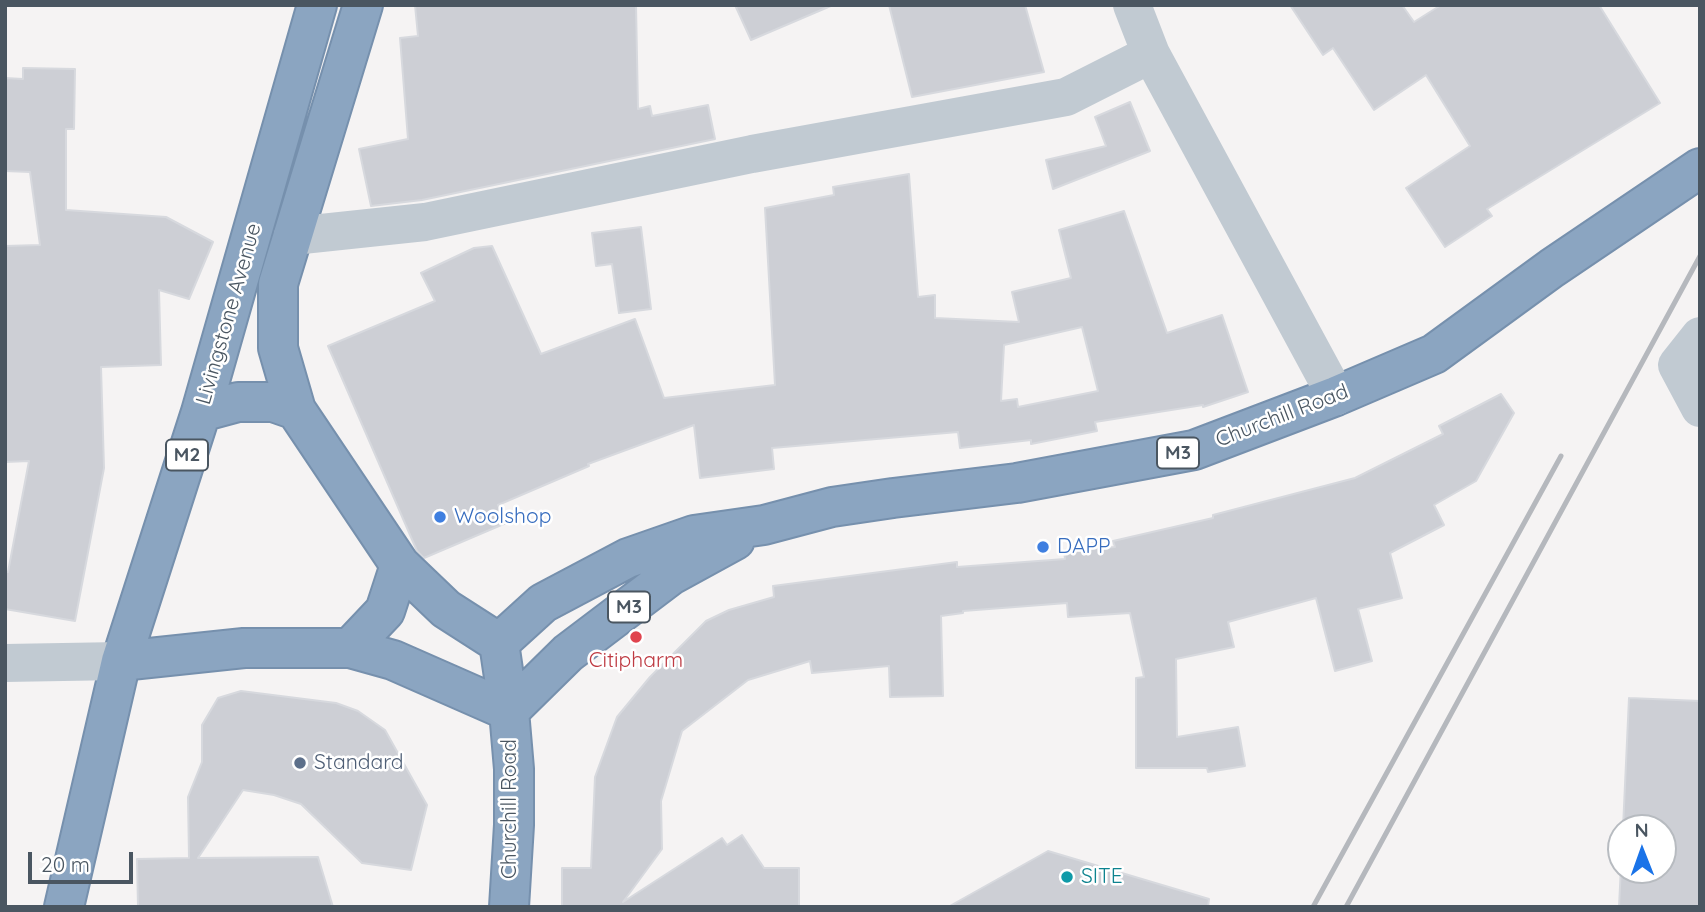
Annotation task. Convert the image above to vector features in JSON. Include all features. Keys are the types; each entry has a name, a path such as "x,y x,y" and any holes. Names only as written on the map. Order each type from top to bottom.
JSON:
{"highway":[{"name":"Livingstone Avenue","path":"64,907 121,662 201,412 317,5"},
{"name":"Livingstone Avenue","path":"363,5 278,284 278,348 296,410 400,565 446,609 499,643"},
{"name":"Churchill Road","path":"764,525 832,508 1017,483 1195,450 1336,396 1434,354 1552,268 1700,168"},
{"path":"201,412 239,402 273,402 296,410"},
{"name":"M3","path":"499,643 543,603 628,558 694,535 764,525"},
{"name":"M3","path":"509,711 568,653 671,575 764,525"},
{"path":"350,648 385,611 400,565"},
{"name":"Churchill Road","path":"499,643 514,769 509,907"},
{"path":"121,662 244,648 350,648 393,660 509,711"}],"street":[{"path":"1132,5 1151,54 1336,396"},
{"path":"292,236 425,222 752,154 1066,97 1151,54"},
{"path":"1700,336 1677,365 1700,408"},
{"path":"5,663 121,662"}],"building":[{"path":"415,5 636,5 638,109 650,106 652,116 708,105 715,139 422,200 371,206 359,149 408,139 400,38 418,36"},
{"path":"735,5 833,5 751,40"},
{"path":"889,5 1025,5 1044,72 912,97"},
{"path":"1290,5 1402,5 1414,22 1441,5 1599,5 1660,103 1487,209 1492,216 1445,247 1406,188 1470,146 1426,75 1374,110 1333,48 1323,55"},
{"path":"23,68 75,69 74,129 66,129 66,210 166,217 213,242 189,299 159,290 161,365 101,367 104,468 75,621 5,609 5,572 8,572 29,461 5,462 5,246 40,245 30,172 5,171 5,78 23,79"},
{"path":"1130,102 1150,151 1053,189 1046,160 1106,146 1095,117"},
{"path":"909,174 918,297 935,295 935,318 1019,322 1012,292 1071,278 1059,230 1124,211 1167,333 1222,315 1248,392 1203,407 1095,422 1097,431 1031,444 1031,440 960,448 958,432 772,448 774,469 700,478 694,425 588,464 589,466 498,505 506,523 424,558 417,551 328,346 435,301 421,273 474,248 492,246 541,354 635,319 664,398 775,385 765,208 834,195 833,187","holes":["1082,327 1098,391 1018,407 1017,399 1001,401 1004,345"]},
{"path":"641,227 651,309 619,313 612,264 596,266 592,233"},
{"path":"1501,394 1514,413 1476,481 1434,505 1444,525 1390,553 1402,598 1358,609 1372,661 1335,671 1316,598 1228,622 1234,647 1176,659 1177,737 1238,727 1245,766 1208,772 1207,768 1136,768 1136,678 1144,677 1130,613 1068,617 1067,603 963,611 941,616 943,696 890,697 889,666 812,673 810,661 748,680 682,731 661,801 662,849 623,902 722,838 727,845 742,835 764,868 799,868 799,907 562,907 562,868 591,868 595,777 617,717 650,677 706,621 729,610 774,597 773,586 957,562 957,567 1065,559 1064,550 1115,547 1113,541 1213,518 1213,515 1355,478 1443,434 1439,426"},
{"path":"241,691 336,703 358,711 385,730 427,805 411,870 362,863 301,804 274,795 243,790 198,858 318,857 333,907 138,907 137,859 189,858 188,797 202,762 202,725 218,698"},
{"path":"1629,698 1700,701 1700,907 1619,907 1620,884 1677,884 1677,814 1624,814"},
{"name":"SITE","path":"1048,851 1209,899 1208,907 948,907"}],"railway":[{"path":"1346,907 1700,256"},
{"path":"1313,907 1561,456"}],"place":[{"name":"Woolshop","path":"440,517"},
{"name":"DAPP","path":"1043,547"},
{"name":"Citipharm","path":"636,637"},
{"name":"Standard","path":"300,763"},
{"name":"SITE","path":"1067,877"}]}
